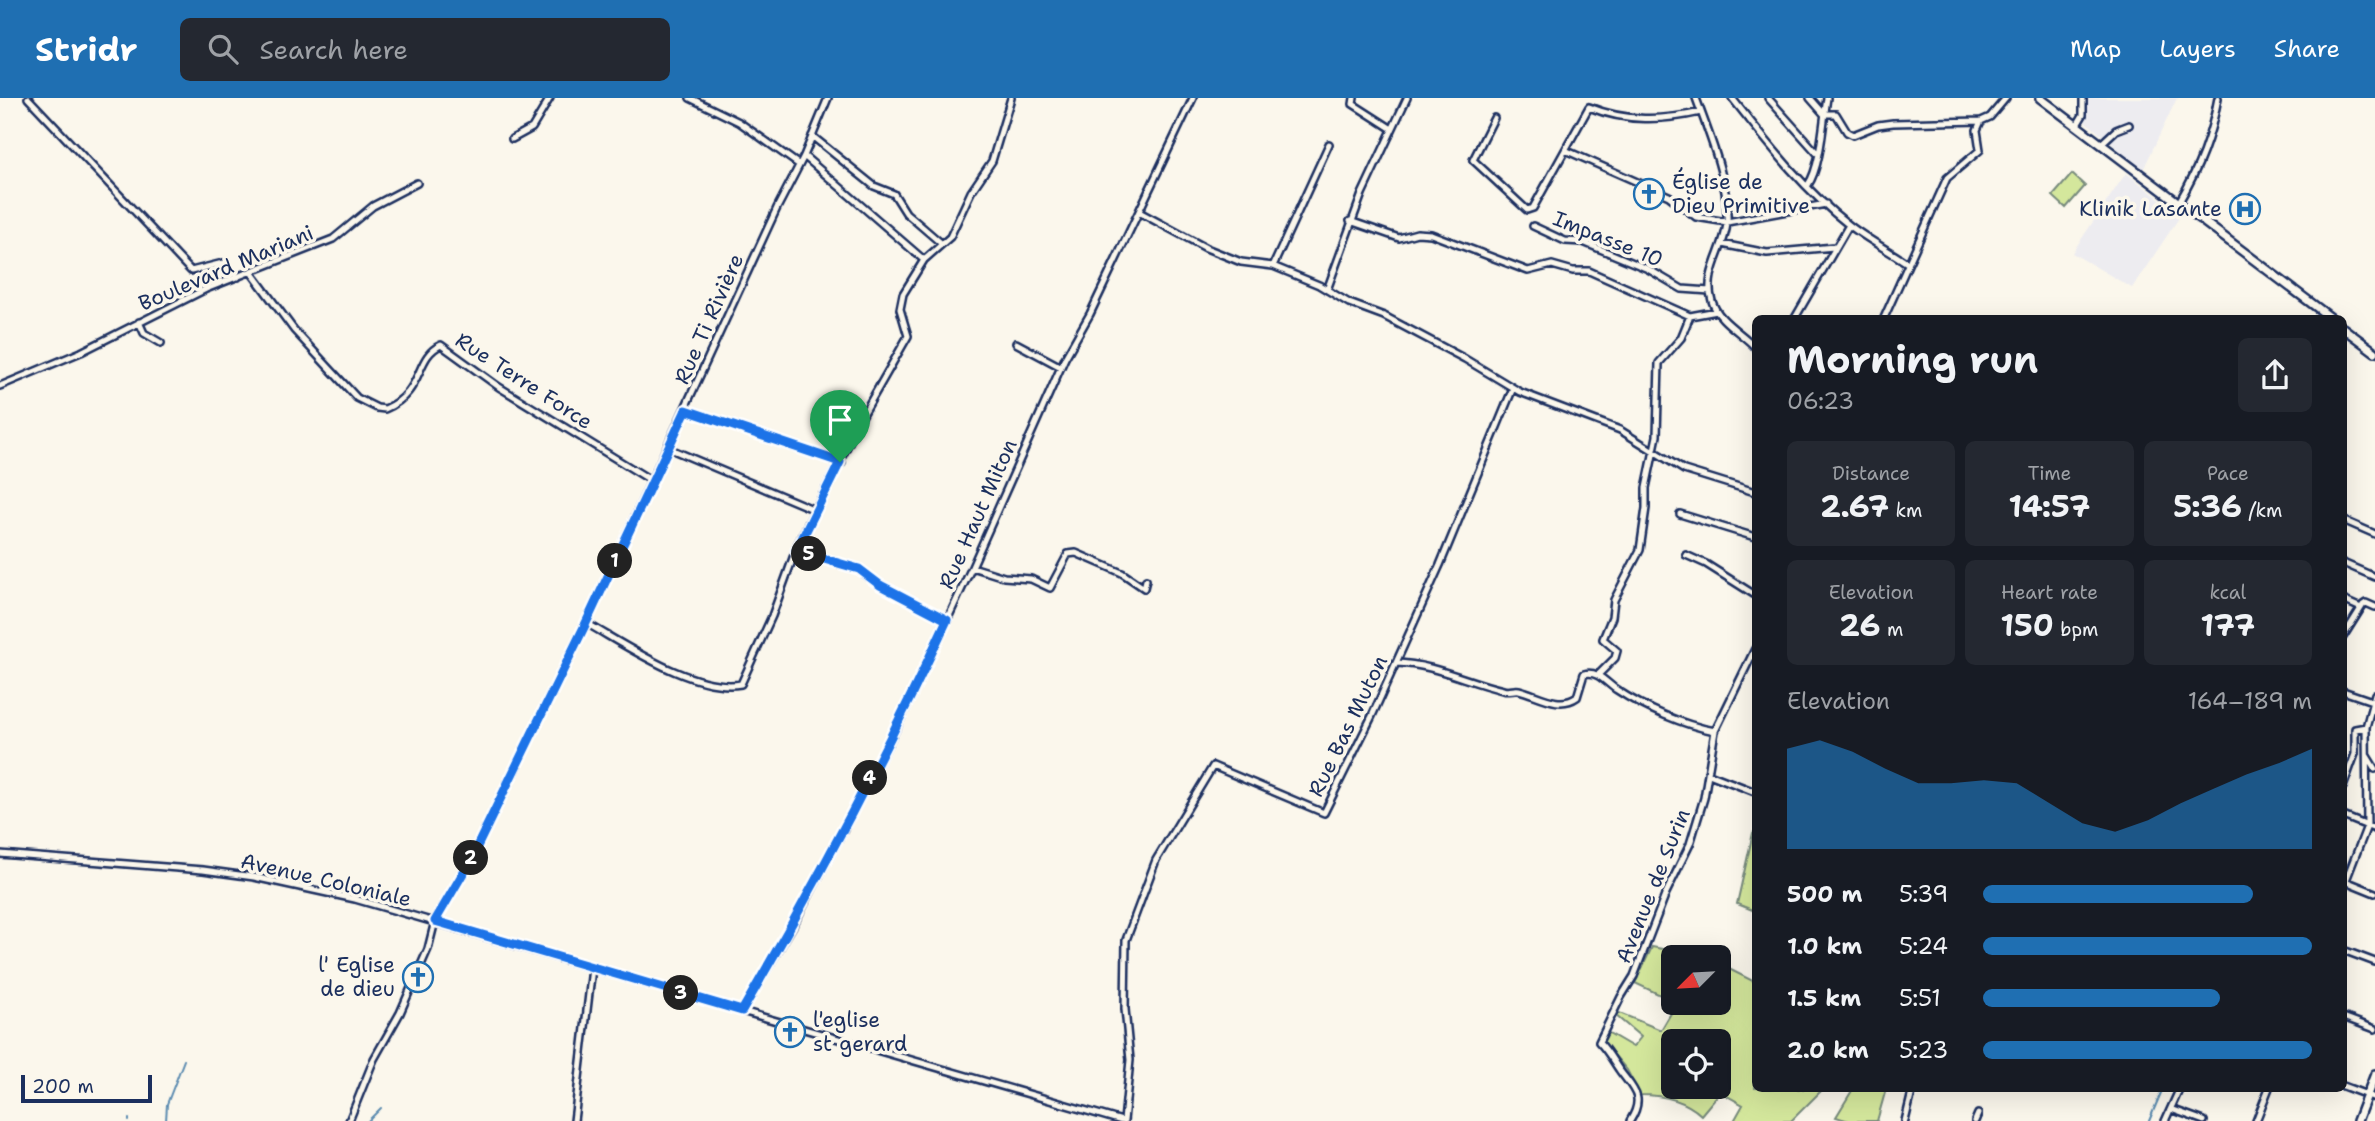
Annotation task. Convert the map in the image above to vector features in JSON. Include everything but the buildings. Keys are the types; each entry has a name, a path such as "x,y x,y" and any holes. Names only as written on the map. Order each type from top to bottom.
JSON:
{"main road":[{"path":"2040,98 2327,315"},
{"path":"2347,331 2375,351"},
{"path":"2357,1121 2375,1074"}],"street":[{"path":"29,98 191,271 223,263 239,277"},
{"path":"512,139 532,128 550,98"},
{"path":"690,98 739,122 798,164"},
{"name":"Rue Ti Rivière","path":"349,1121 374,1059 400,1013 428,949 435,921 469,863 586,623 804,156 828,98"},
{"path":"586,623 656,662 705,681 739,686 772,616 796,551 815,510 908,335 900,309 901,298 924,260 950,237 971,192 992,161 1011,98"},
{"name":"Rue Haut Miton","path":"742,1011 794,922 874,770 972,567 1062,367 1193,98"},
{"path":"1354,98 1353,104 1392,129"},
{"path":"1327,290 1350,222 1407,98"},
{"path":"1494,118 1473,160 1527,211 1533,208 1589,107 1591,98"},
{"path":"1696,98 1724,190 1727,222 1714,262 1710,291 1717,311 1752,344"},
{"path":"1732,98 1764,139 1826,204 1849,225 1907,263"},
{"path":"1768,98 1818,154"},
{"path":"1810,98 1824,114 1836,114 1847,132 1853,135 1878,125 1894,123 1981,121 1990,117 2006,98"},
{"path":"1808,185 1814,176 1827,98"},
{"path":"2077,125 2083,115 2083,98"},
{"path":"2179,202 2198,169 2212,133 2218,98"},
{"path":"1589,107 1623,119 1675,118 1701,112"},
{"path":"2116,130 2119,120"},
{"path":"1885,315 1947,178 1980,150 1977,127 1981,121"},
{"path":"2102,144 2116,130 2129,125"},
{"path":"812,136 874,186 894,194 905,213 942,244"},
{"path":"1273,266 1329,144"},
{"path":"1565,150 1669,196 1696,217 1727,222 1826,204"},
{"path":"804,156 924,260"},
{"name":"Boulevard Mariani","path":"0,386 81,352 206,289 333,239 373,205 417,183"},
{"path":"1139,212 1206,248 1241,262 1273,266 1349,303 1396,322 1513,388 1620,430 1684,470 1752,491"},
{"path":"1350,222 1399,239 1417,233 1432,234 1528,271 1552,265 1573,271 1588,271 1690,316 1717,311"},
{"path":"1798,315 1834,247 1849,225"},
{"name":"Impasse 10","path":"1533,226 1565,241 1583,243 1648,269 1682,289 1710,291"},
{"path":"1722,244 1767,253 1834,247"},
{"name":"Rue Terre Force","path":"251,272 294,330 357,398 367,404 385,409 400,402 414,386 429,353 442,345 499,387 652,481"},
{"path":"1598,675 1615,657 1617,651 1603,639 1612,617 1614,600 1640,550 1652,451 1657,436 1659,362 1681,338 1690,316"},
{"path":"138,322 144,333 161,342"},
{"path":"1016,343 1062,367"},
{"name":"Rue Bas Muton","path":"1123,1121 1130,1060 1125,1009 1126,940 1156,860 1213,766 1324,813 1460,521 1513,388"},
{"path":"686,410 841,462"},
{"path":"668,448 815,510"},
{"path":"1680,514 1752,536"},
{"path":"2347,522 2375,534"},
{"path":"796,551 859,569 880,585 947,620"},
{"path":"972,567 1004,577 1031,579 1051,588 1068,554 1076,553 1122,573 1144,588 1146,580"},
{"path":"1686,555 1706,564 1752,593"},
{"path":"2347,565 2375,577"},
{"path":"2347,602 2361,608"},
{"path":"2347,629 2366,603 2375,607"},
{"name":"Avenue de Surin","path":"1630,1121 1637,1109 1638,1098 1632,1085 1599,1042 1620,997 1634,976 1666,893 1690,844 1699,820 1715,731 1752,659"},
{"path":"1396,663 1416,664 1502,690 1517,690 1563,702 1577,697 1584,674 1598,675 1628,697 1695,726 1715,731"},
{"path":"2347,692 2372,701"},
{"path":"2347,876 2367,826 2366,727 2375,694"},
{"path":"2347,776 2355,754 2355,729 2366,727"},
{"path":"2366,754 2375,769"},
{"path":"1709,774 1752,791"},
{"path":"2347,818 2375,828"},
{"name":"Avenue Coloniale","path":"0,854 179,868 254,877 355,899 1123,1121"},
{"path":"2347,884 2375,894"},
{"path":"2347,952 2375,962"},
{"path":"574,1121 592,968"},
{"path":"2347,1018 2375,1029"},
{"path":"2347,1088 2375,1098"},
{"path":"1905,1121 1912,1092"},
{"path":"2165,1121 2178,1092"},
{"path":"2256,1121 2267,1092"},
{"path":"2171,1109 2204,1121"},
{"path":"1975,1121 1978,1114"}],"shaded area":[{"path":"2085,98 2177,98 2143,170 2085,121"},
{"path":"2126,173 2181,215 2132,288 2072,253"}],"green space":[{"path":"2072,174 2085,186 2066,208 2053,196"},
{"path":"1752,837 1752,910 1737,904"},
{"path":"1652,947 1661,949 1661,995 1635,983"},
{"path":"1731,970 1752,980 1752,1092 1820,1092 1791,1121 1734,1121 1743,1105 1731,1098 1731,1029 1662,1029 1670,1015 1731,1015"},
{"path":"1617,1012 1661,1030 1661,1097 1640,1095 1627,1070 1603,1042 1607,1032 1633,1047 1641,1037 1615,1015"},
{"path":"1851,1092 1885,1092 1877,1121 1849,1121 1836,1117"},
{"path":"1672,1099 1714,1099 1701,1115"}],"waterway":[{"path":"166,1121 167,1104 184,1060"},
{"path":"2149,1121 2161,1092"},
{"path":"368,1121 381,1108"}],"place":[{"name":"Église de Dieu Primitive","path":"1649,194"},
{"name":"Klinik Lasante","path":"2245,209"},
{"name":"l' Eglise de dieu","path":"418,977"},
{"name":"l'eglise st gerard","path":"790,1032"}],"route":[{"path":"686,410 840,462 796,551 859,569 888,590 947,620 897,727 827,855 794,922 742,1011 435,921 469,863 486,822 586,623 686,410"}]}
